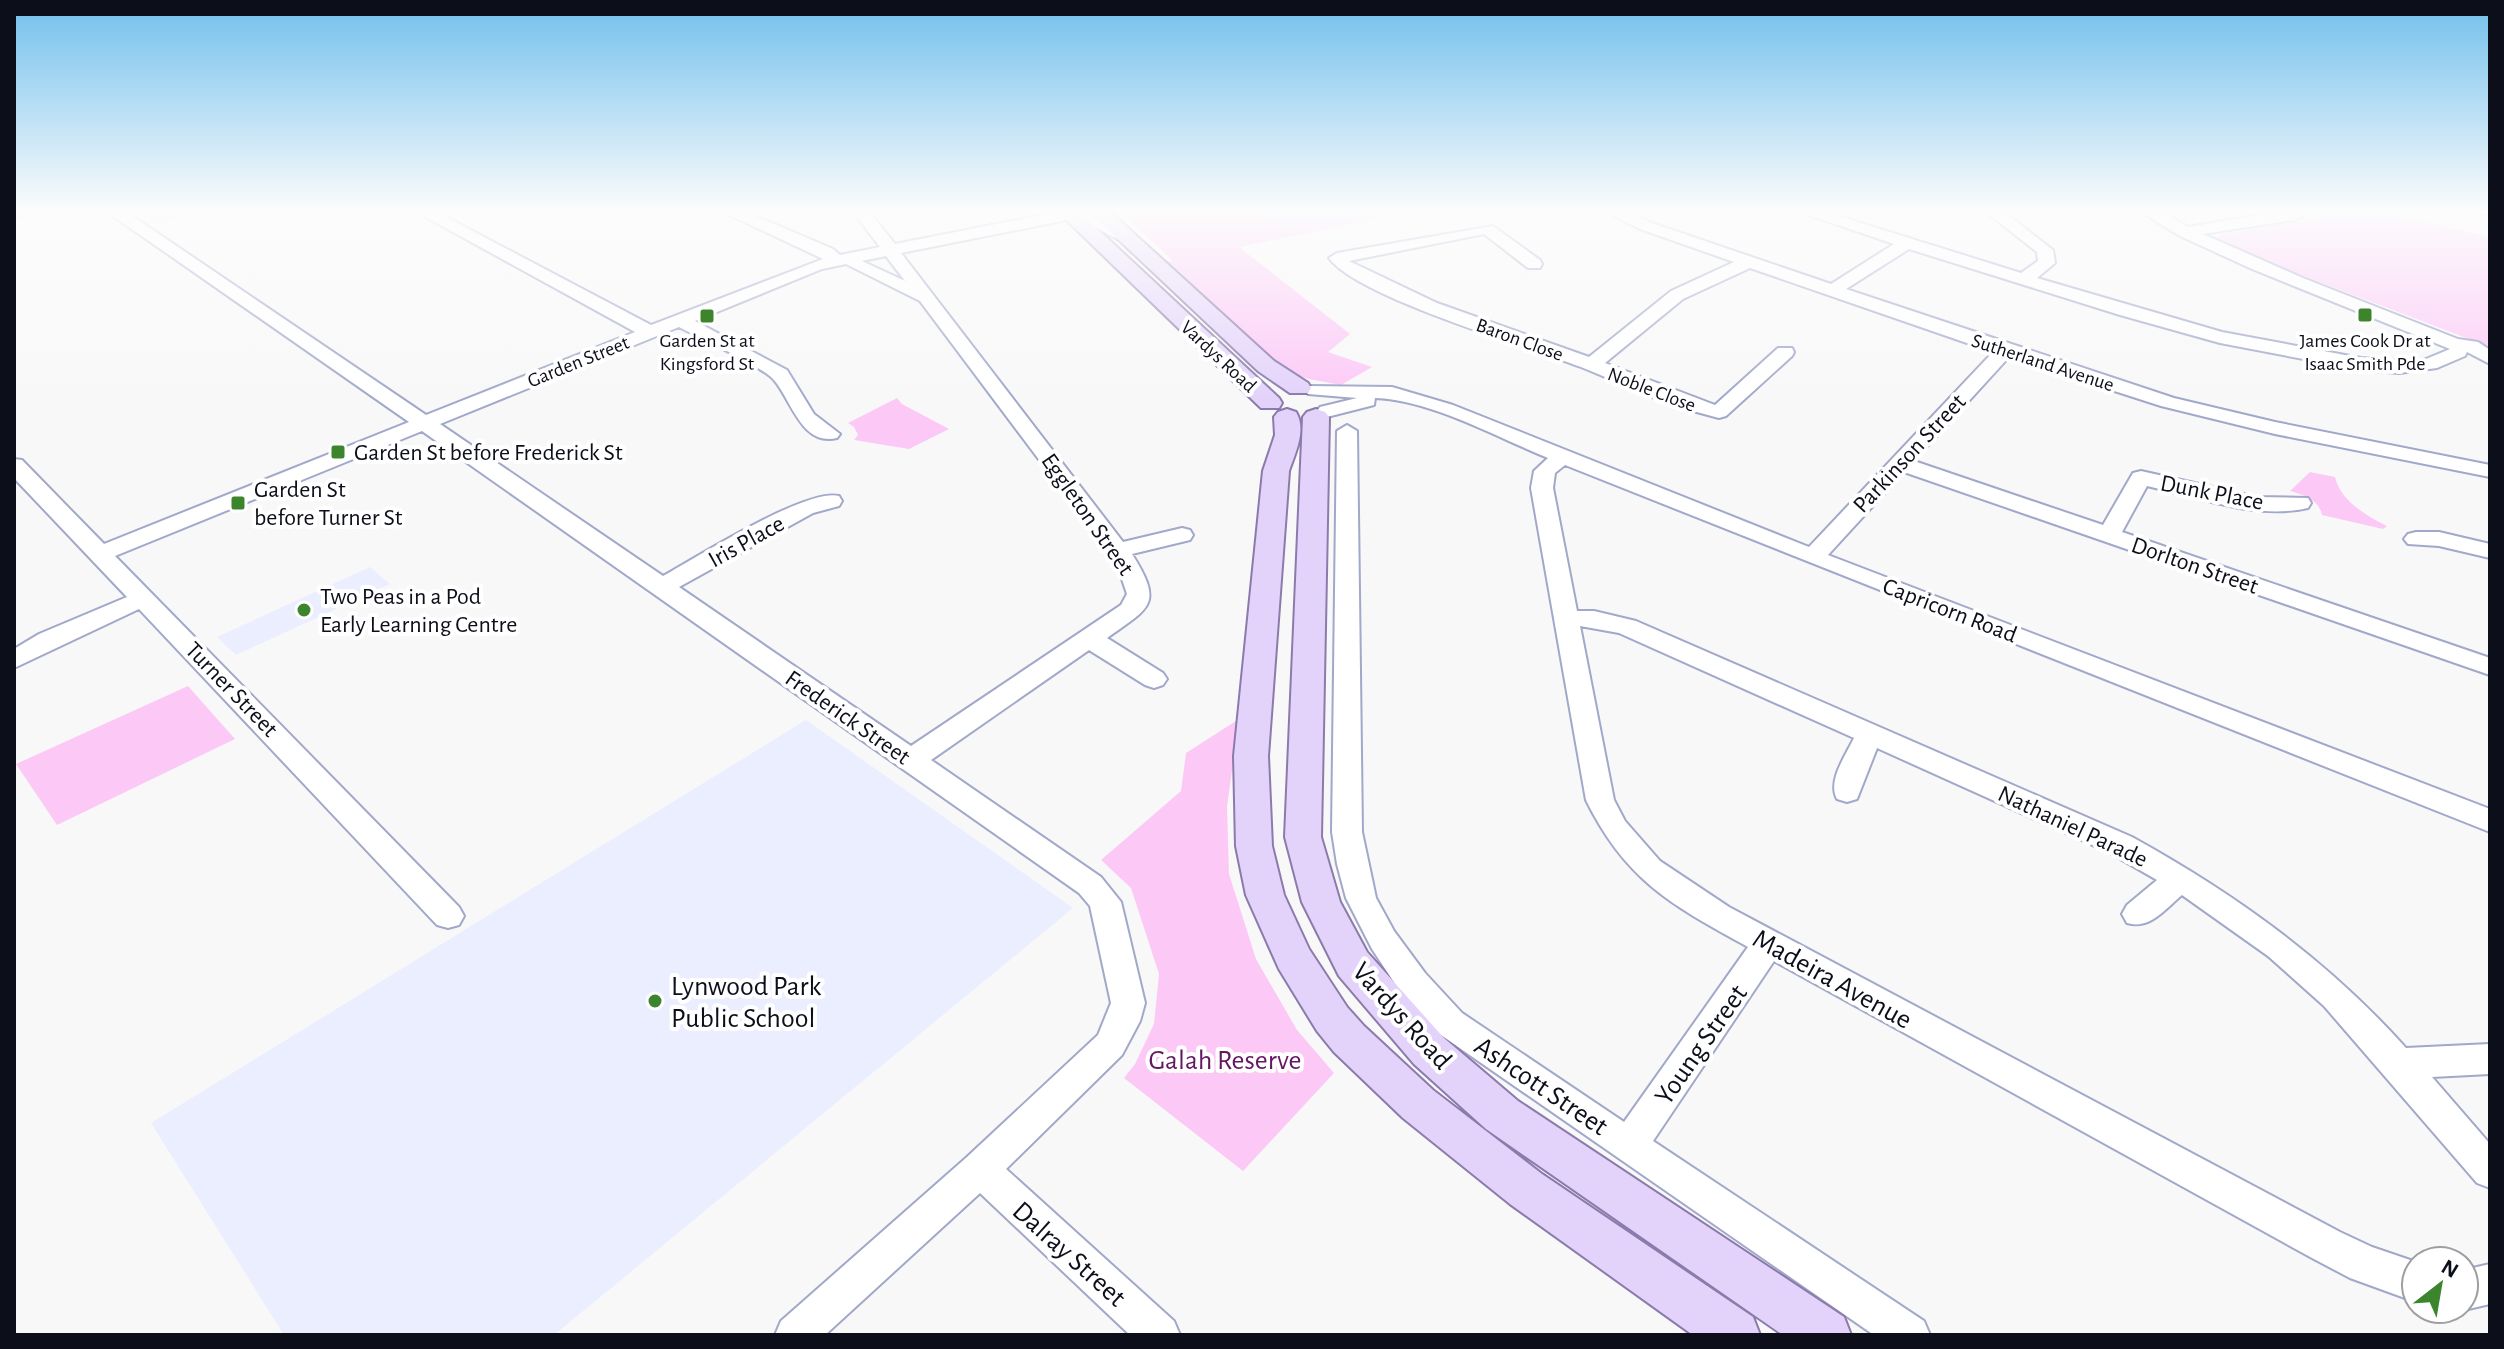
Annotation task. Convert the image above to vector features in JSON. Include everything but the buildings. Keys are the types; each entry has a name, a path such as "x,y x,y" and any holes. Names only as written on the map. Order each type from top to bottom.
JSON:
{"main road":[{"name":"Vardys Road","path":"1145,272 1309,408"},
{"name":"Vardys Road","path":"1165,272 1309,408 1303,837 1321,902 1353,964 1429,1051 1502,1115 1826,1335"},
{"name":"Vardys Road","path":"1309,408 1288,435 1276,471 1251,756 1254,846 1265,895 1293,958 1332,1019 1349,1039 1418,1104 1526,1189 1735,1335"}],"street":[{"name":"Frederick Street","path":"203,272 662,586 1096,890 1105,902 1128,1003 1117,1033 1100,1056 980,1169 795,1335"},
{"path":"537,272 650,332"},
{"name":"Garden Street","path":"100,554 680,320 808,272"},
{"path":"871,272 929,298"},
{"name":"Eggleton Street","path":"908,272 1117,551 1138,587 1138,601 910,760"},
{"name":"Baron Close","path":"1355,272 1381,287 1591,365"},
{"path":"1591,365 1677,295 1726,272"},
{"name":"Sutherland Avenue","path":"1780,272 2005,350 2183,406 2490,471"},
{"path":"1832,291 1862,272"},
{"path":"2001,272 2197,332 2361,364 2420,366 2456,348"},
{"path":"2024,279 2034,272"},
{"path":"2271,272 2456,348 2485,356"},
{"path":"680,320 780,374 806,418 830,434"},
{"name":"Parkinson Street","path":"1813,557 2005,350"},
{"name":"Noble Close","path":"1591,365 1648,390 1719,412 1785,352"},
{"name":"Capricorn Road","path":"1309,408 1410,398 1446,409 1813,557 2490,821"},
{"name":"Ashcott Street","path":"1309,408 1347,832 1361,898 1383,940 1413,983 1450,1023 1792,1258 1910,1335"},
{"name":"Madeira Avenue","path":"1563,456 1545,471 1542,488 1600,800 1617,835 1657,878 1769,943 2326,1245 2364,1264 2400,1276"},
{"name":"Dorlton Street","path":"1900,463 2490,667"},
{"name":"Turner Street","path":"14,465 448,916"},
{"name":"Dunk Place","path":"2109,535 2141,478 2257,504 2300,503"},
{"name":"Iris Place","path":"662,586 805,508 831,501"},
{"path":"1117,551 1182,535"},
{"path":"2416,539 2439,539 2490,551"},
{"path":"20,657 57,649 149,603"},
{"name":"Nathaniel Parade","path":"1568,618 1594,619 1627,627 2121,845 2181,878 2257,930 2361,1022 2490,1171"},
{"path":"1089,638 1154,679"},
{"path":"1847,792 1853,768 1870,734"},
{"path":"2138,914 2181,878"},
{"name":"Young Street","path":"1630,1144 1769,943"},
{"path":"2395,1064 2490,1059"},
{"name":"Dalray Street","path":"980,1169 1160,1335"}],"shaded area":[{"name":"Two Peas in a Pod Early Learning Centre","path":"370,567 390,584 236,655 217,637"},
{"name":"Lynwood Park Public School","path":"806,720 1073,908 554,1335 284,1335 151,1123"}],"green space":[{"path":"1176,272 1271,272 1350,334 1328,352 1372,367 1341,385 1280,369"},
{"path":"2293,272 2490,272 2490,347"},
{"path":"897,398 902,404 949,429 909,449 854,440 858,435 848,423"},
{"path":"2310,472 2335,477 2348,500 2387,526 2383,529 2322,515 2314,502 2290,491"},
{"path":"188,686 235,739 57,825 16,764"},
{"name":"Galah Reserve","path":"1239,719 1227,807 1229,874 1256,959 1297,1030 1334,1073 1243,1171 1124,1078 1135,1064 1154,1024 1159,974 1131,888 1101,860 1181,791 1186,753"}],"place":[{"name":"James Cook Dr at Isaac Smith Pde","path":"2365,315"},
{"name":"Garden St at Kingsford St","path":"707,316"},
{"name":"Garden St before Frederick St","path":"338,452"},
{"name":"Garden St before Turner St","path":"238,503"},
{"name":"Two Peas in a Pod Early Learning Centre","path":"304,610"},
{"name":"Lynwood Park Public School","path":"655,1001"}]}
